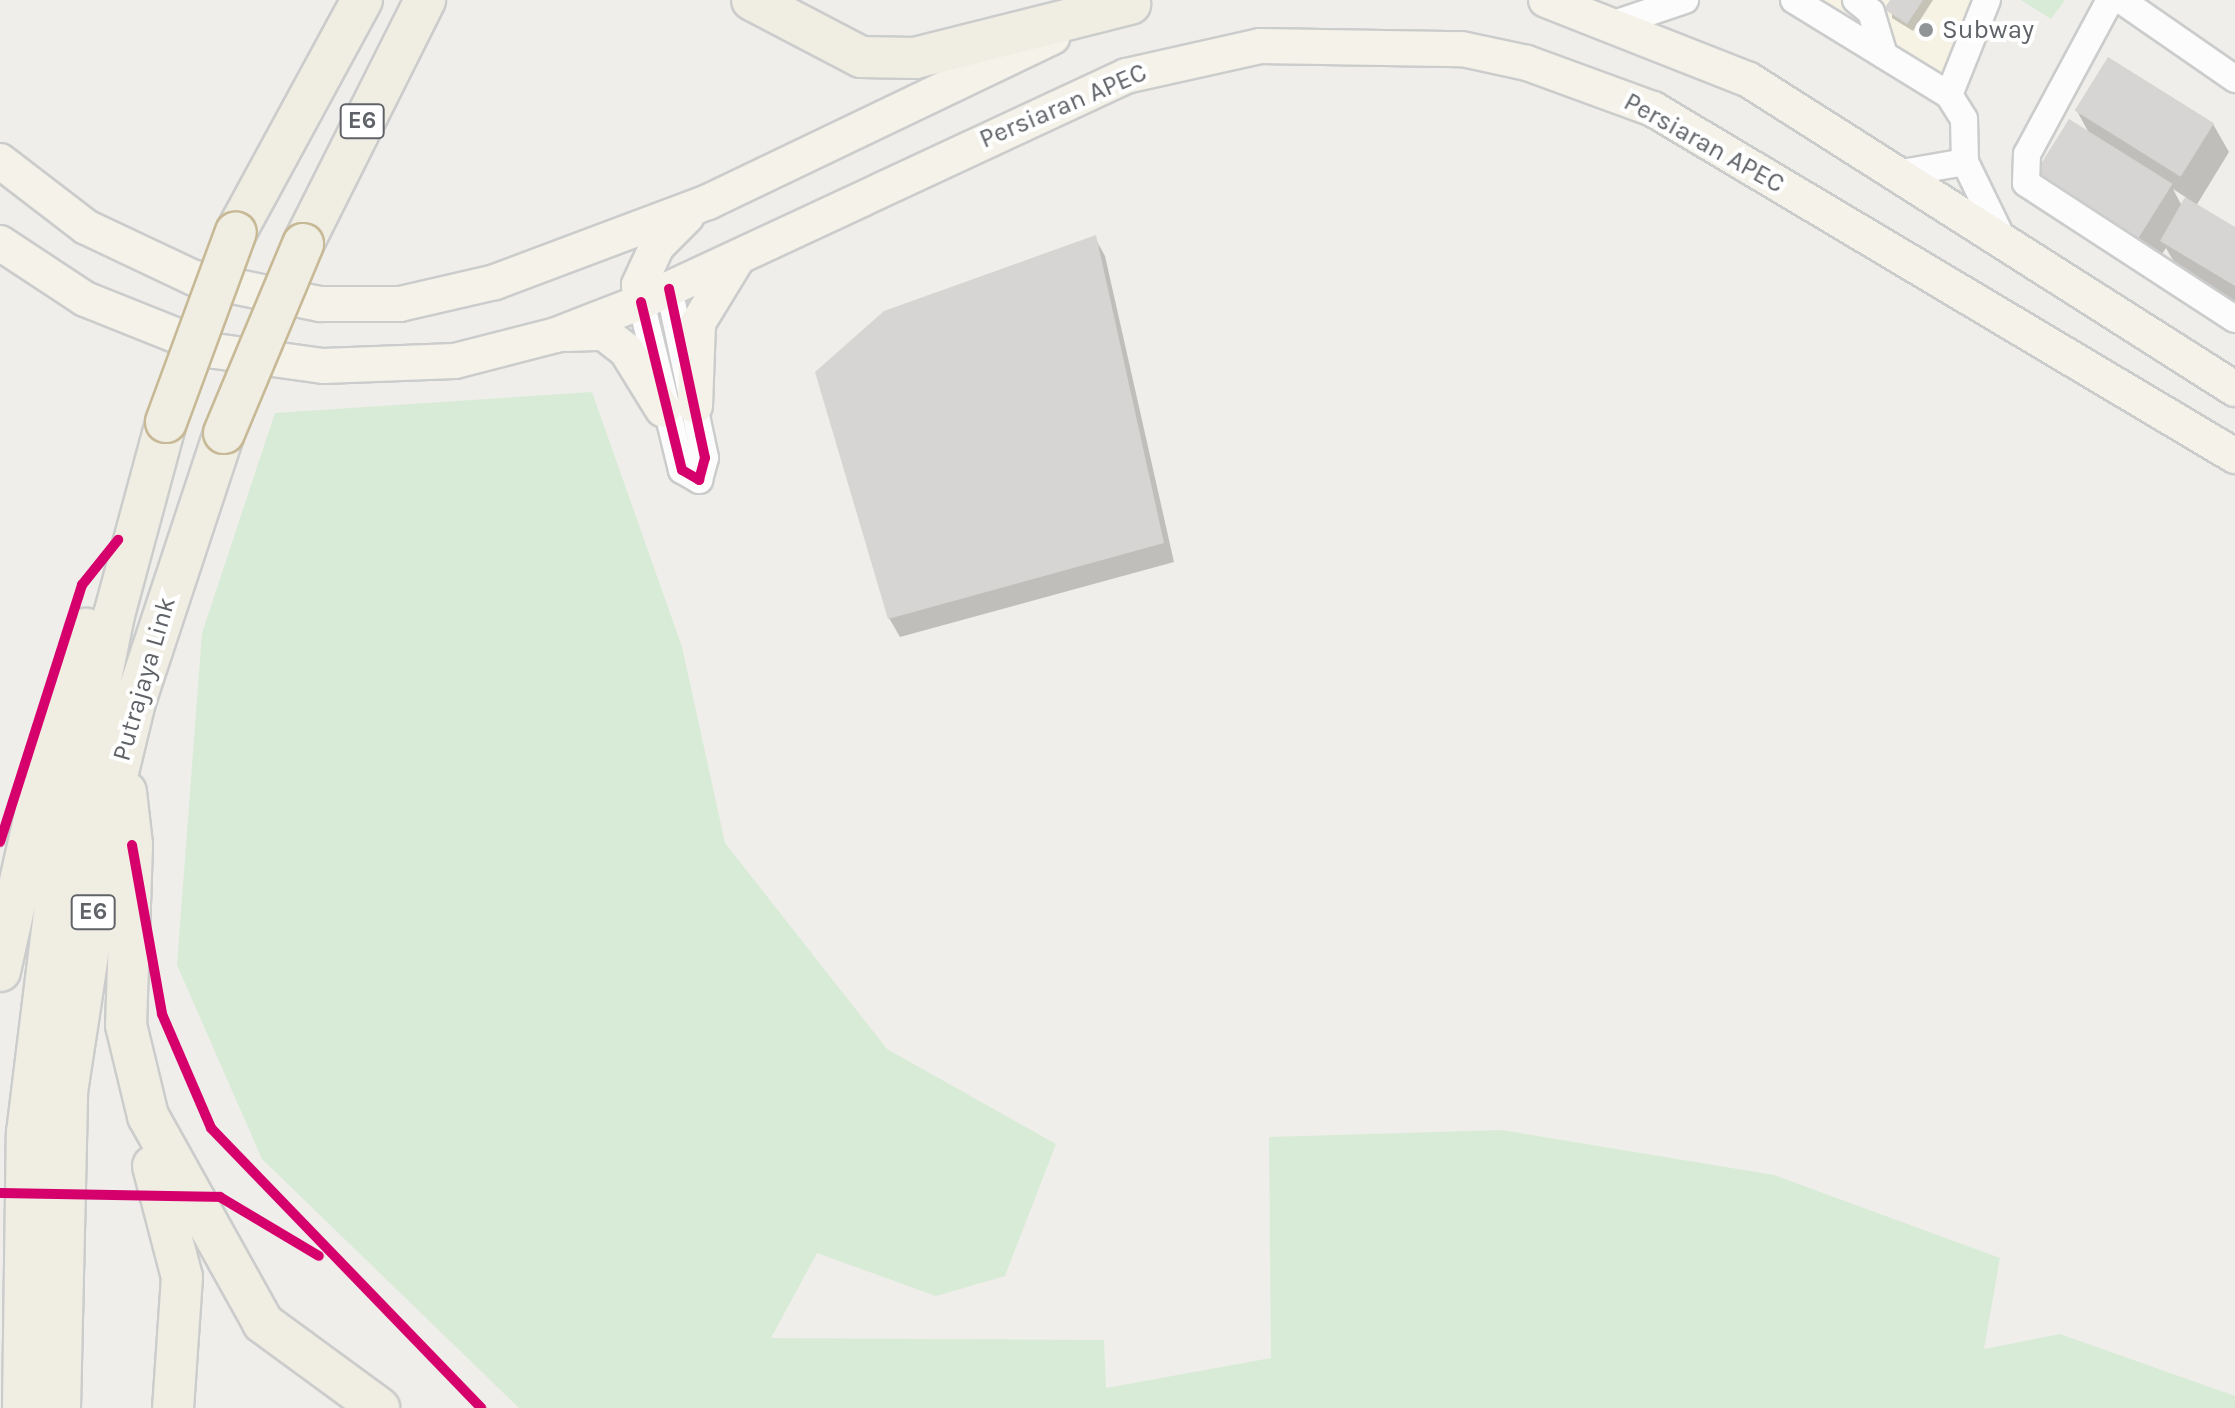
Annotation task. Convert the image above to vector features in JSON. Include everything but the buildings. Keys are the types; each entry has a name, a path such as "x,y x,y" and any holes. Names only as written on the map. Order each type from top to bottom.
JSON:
{"highway":[{"name":"Putrajaya Link","path":"23,1408 27,1133 55,905 114,615 164,429 236,232 362,0"},
{"name":"Putrajaya Link","path":"60,1408 67,1092 122,755 224,433 303,244 425,0"},
{"path":"752,0 861,57 915,58 1138,2"},
{"path":"0,931 23,863 98,593 164,429"},
{"path":"122,755 132,845 126,1025 148,1116 263,1323 379,1408"},
{"path":"132,845 114,1033 180,1264 182,1345 173,1408"},
{"path":"0,971 23,863"}],"main road":[{"path":"1546,0 1614,24 1749,80 1902,173 2235,389"},
{"path":"0,161 86,227 160,265 243,293 400,304 563,258 708,202 1138,2"},
{"name":"Persiaran APEC","path":"0,243 122,317 215,351 276,363 413,366 556,335 652,286 740,256 1126,76 1260,46 1462,49 1527,63 1653,109 2235,456"},
{"path":"563,258 611,255 652,286 666,230 708,202"},
{"path":"679,408 701,314 740,256"},
{"path":"556,335 604,333 626,350 679,408"}],"street":[{"path":"1614,24 1685,0"},
{"path":"1794,0 1949,95 1964,119 1965,162 2001,236"},
{"path":"1856,0 1871,12 1884,55"},
{"path":"1949,95 1987,0"},
{"path":"2110,0 2027,154 2026,183 2235,319"},
{"path":"2121,0 2235,79"},
{"path":"1902,173 1965,162"},
{"path":"652,286 679,408"}],"shaded area":[{"path":"1803,0 1981,0 1947,85"}],"green space":[{"path":"2021,0 2065,0 2051,19"},
{"path":"592,392 682,647 725,843 887,1049 1056,1144 1005,1276 936,1296 817,1253 771,1338 1104,1340 1106,1388 1271,1358 1269,1137 1502,1130 1774,1175 2000,1258 1984,1349 2060,1334 2235,1396 2235,1408 519,1408 262,1159 177,965 202,633 275,413"}],"cycle path":[{"path":"641,302 682,470 699,480 705,458 669,289"},
{"path":"0,842 82,585 118,540"},
{"path":"132,845 162,1014 211,1128 481,1408"},
{"path":"0,1193 220,1197 319,1256"}],"place":[{"name":"Subway","path":"1926,30"}]}
